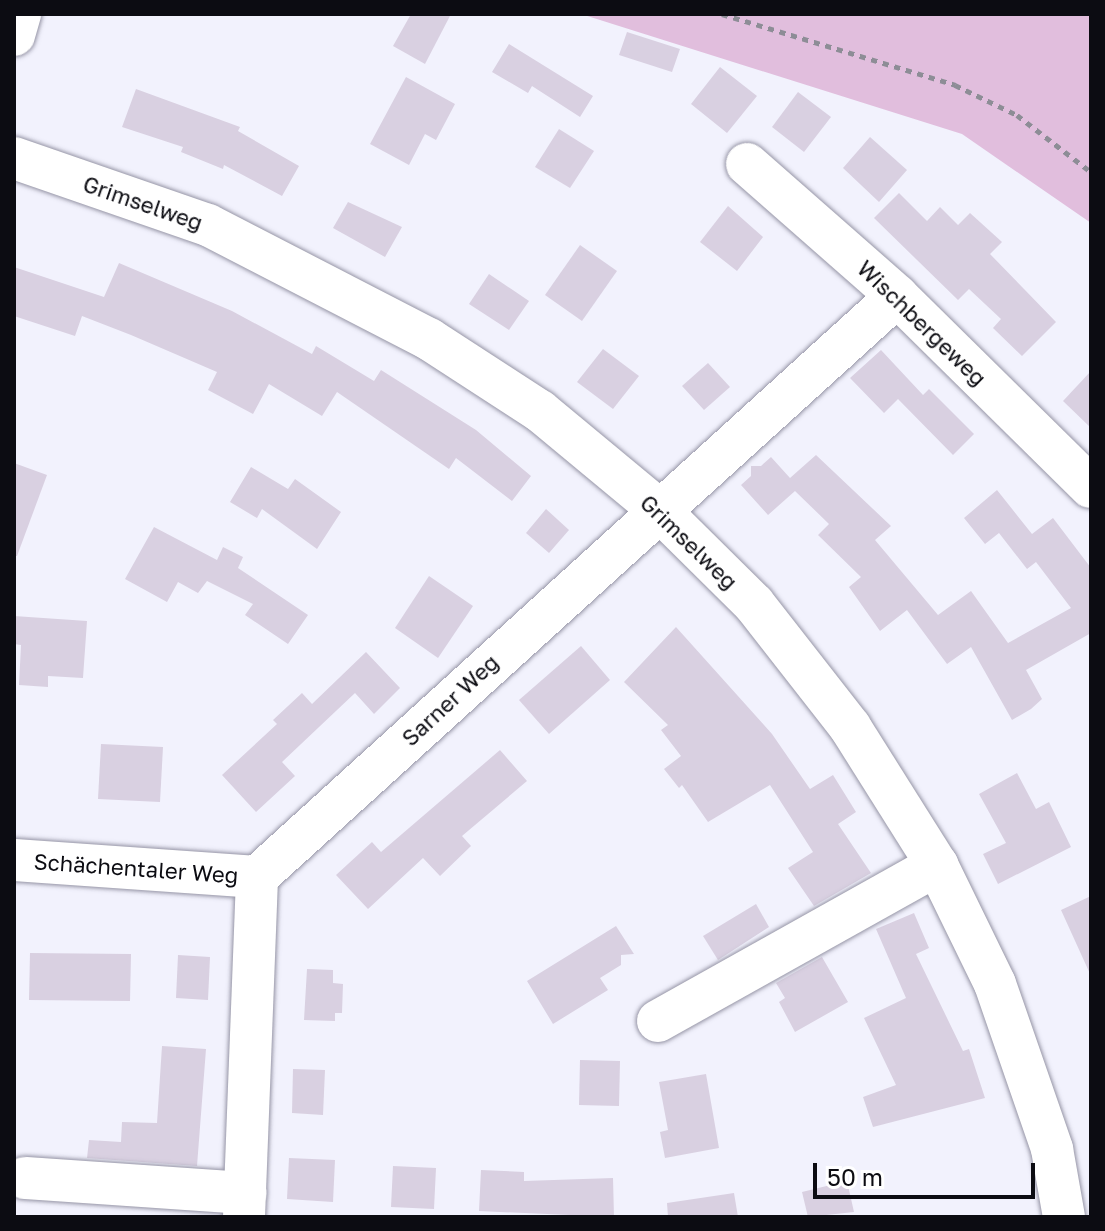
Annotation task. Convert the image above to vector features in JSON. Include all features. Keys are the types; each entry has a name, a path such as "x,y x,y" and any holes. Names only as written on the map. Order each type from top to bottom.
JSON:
{"street":[{"path":"14,35 20,14"},
{"name":"Grimselweg","path":"14,158 208,225 321,279 429,339 540,411 658,509 754,604 850,727 937,865 995,984 1052,1149 1064,1217"},
{"name":"Wischbergeweg","path":"747,164 897,296 1091,487"},
{"name":"Sarner Weg","path":"257,877 658,509 897,296"},
{"name":"Schächentaler Weg","path":"14,860 257,877"},
{"path":"658,1021 937,865"},
{"path":"25,1178 244,1205 257,877"}],"path":[{"path":"722,14 955,85 1017,115 1091,172"}],"shaded area":[{"path":"581,14 1091,14 1091,223 962,134"}],"building":[{"path":"411,14 451,14 425,64 393,46"},
{"path":"627,32 680,49 672,72 619,55"},
{"path":"509,44 593,96 580,117 532,86 528,93 492,72"},
{"path":"720,67 757,96 727,133 691,104"},
{"path":"406,77 455,104 436,140 425,134 409,165 370,144"},
{"path":"136,89 240,127 238,131 299,166 282,196 224,165 223,169 181,152 183,147 122,127"},
{"path":"798,92 831,117 804,152 772,127"},
{"path":"559,129 594,151 570,188 535,167"},
{"path":"870,137 907,170 879,202 843,168"},
{"path":"899,193 927,221 940,207 958,225 970,213 1002,242 990,254 1056,322 1022,356 993,328 1001,319 969,289 958,300 874,218"},
{"path":"348,202 402,227 385,257 333,228"},
{"path":"728,206 763,237 737,271 700,242"},
{"path":"580,245 617,271 582,321 545,295"},
{"path":"119,263 232,311 312,354 316,346 374,381 381,370 476,430 531,476 512,501 456,458 449,469 337,392 322,416 269,384 253,414 208,390 217,372 131,335 82,316 75,336 14,316 14,267 104,297"},
{"path":"489,274 529,301 509,330 469,304"},
{"path":"603,349 639,376 613,409 577,382"},
{"path":"881,350 923,395 929,389 974,434 953,455 898,399 884,413 850,378"},
{"path":"708,363 730,387 704,410 682,386"},
{"path":"1091,371 1091,428 1063,401"},
{"path":"816,455 891,526 875,540 938,615 971,591 1008,643 1071,608 1036,562 1027,569 999,533 985,544 964,518 997,490 1032,534 1053,518 1091,568 1091,633 1026,670 1042,699 1031,709 1012,720 971,647 947,664 907,610 880,631 849,587 861,577 818,535 829,524 795,491 768,515 741,485 751,476 751,466 761,466 771,457 790,478"},
{"path":"14,463 47,475 17,556 14,556"},
{"path":"251,467 288,489 295,479 341,512 317,549 262,509 257,518 230,502"},
{"path":"546,509 569,530 549,553 526,533"},
{"path":"154,527 217,560 223,547 243,557 238,568 308,615 288,644 245,615 253,604 207,581 198,593 178,582 167,602 125,579"},
{"path":"429,576 473,606 438,658 395,628"},
{"path":"14,616 87,621 83,678 48,676 48,687 19,685 21,645 14,644"},
{"path":"676,627 772,734 810,789 833,775 856,812 838,824 871,873 814,906 788,868 813,852 770,785 708,822 682,785 679,788 664,769 681,756 661,730 668,725 624,682"},
{"path":"581,646 610,680 549,734 519,700"},
{"path":"366,652 400,688 374,714 355,693 282,762 295,776 256,812 222,775 277,724 273,720 302,693 312,704"},
{"path":"101,744 163,747 160,802 98,799"},
{"path":"500,750 527,781 462,836 471,846 440,876 423,858 368,909 336,875 372,842 381,852"},
{"path":"1017,773 1036,809 1049,802 1071,847 998,884 983,854 1006,843 979,794"},
{"path":"1091,896 1091,976 1061,910"},
{"path":"756,904 769,927 718,960 703,936"},
{"path":"914,913 929,948 916,954 963,1051 969,1049 985,1098 873,1127 863,1097 896,1085 864,1018 906,998 876,929"},
{"path":"616,926 634,954 621,955 621,965 600,978 608,990 553,1024 527,981"},
{"path":"30,953 131,954 130,1001 29,1000"},
{"path":"178,955 210,957 208,1000 176,998"},
{"path":"822,957 848,1002 795,1032 779,1002 785,998 776,983"},
{"path":"307,969 333,970 333,983 343,984 342,1013 335,1013 335,1021 304,1020"},
{"path":"162,1046 206,1049 197,1166 87,1158 89,1140 121,1142 122,1122 157,1123"},
{"path":"580,1060 620,1061 619,1106 579,1105"},
{"path":"293,1069 325,1070 323,1115 292,1113"},
{"path":"706,1074 719,1148 665,1158 660,1132 668,1130 659,1082"},
{"path":"289,1158 335,1160 333,1202 287,1199"},
{"path":"393,1166 436,1168 434,1209 391,1207"},
{"path":"481,1170 524,1172 524,1181 613,1178 614,1217 479,1211"},
{"path":"847,1181 854,1212 808,1217 802,1192"},
{"path":"734,1193 738,1217 668,1217 667,1203"}]}
